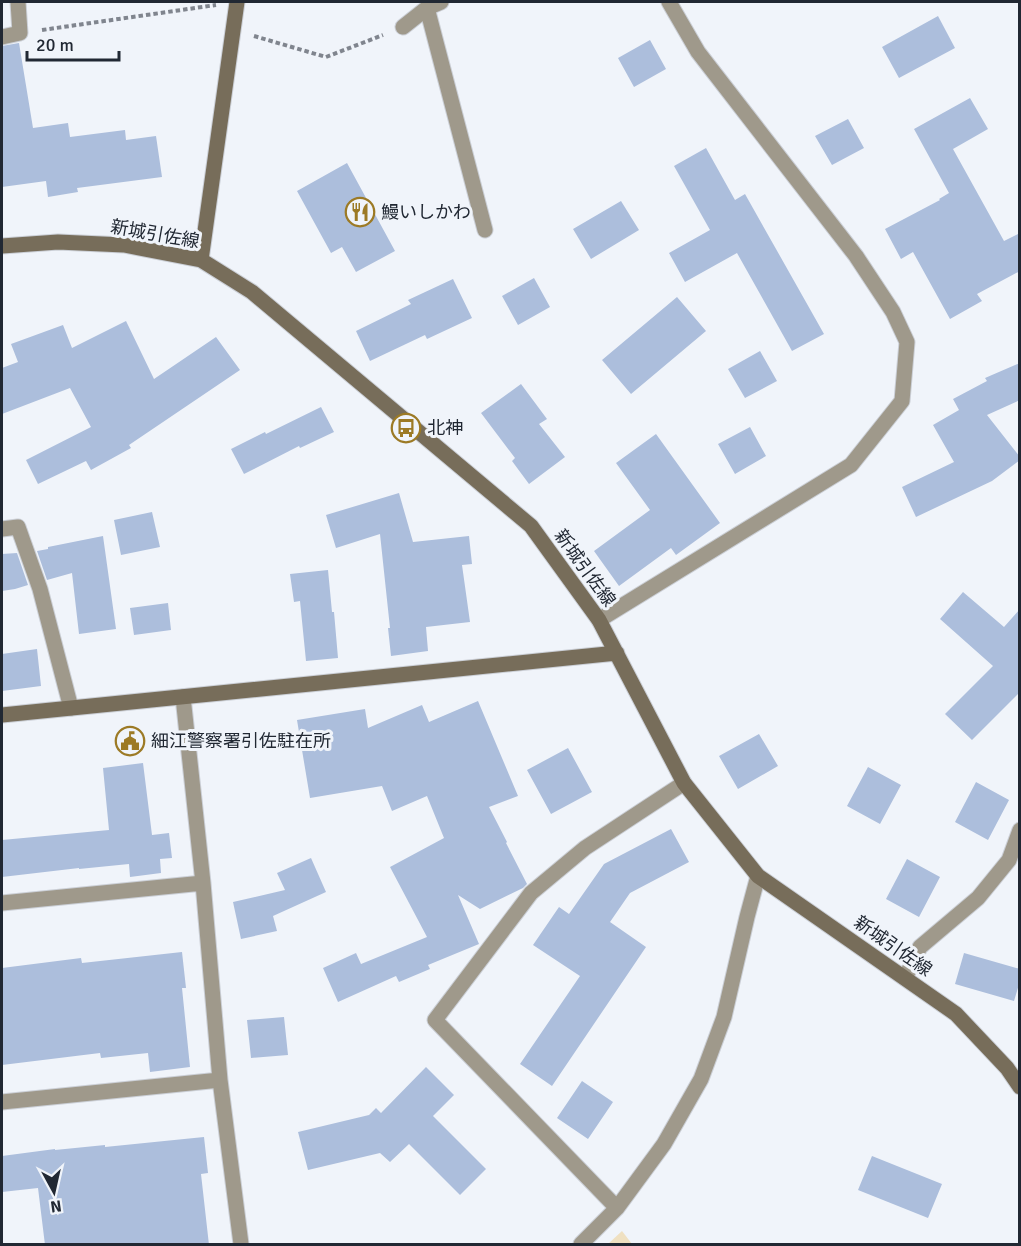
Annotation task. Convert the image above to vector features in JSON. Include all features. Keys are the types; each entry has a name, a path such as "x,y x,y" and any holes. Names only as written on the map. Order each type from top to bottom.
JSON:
{"main road":[{"path":"201,260 237,2"},
{"name":"新城引佐線","path":"2,246 58,242 124,244 201,260 252,292 531,526 599,620 684,783 758,876 956,1014 1007,1068 1020,1087"},
{"path":"2,716 617,654"}],"street":[{"path":"2,37 20,33 18,2"},
{"path":"403,27 427,8 441,2"},
{"path":"599,620 851,465 902,401 907,342 893,312 856,256 698,52 669,2"},
{"path":"427,8 485,230"},
{"path":"2,529 18,526 40,589 71,708"},
{"path":"183,697 203,883 220,1080 241,1245"},
{"path":"617,1208 435,1020 531,893 585,848 684,783"},
{"path":"905,978 920,947 978,898 1009,861 1020,830"},
{"path":"581,1245 617,1208 664,1144 701,1079 724,1017 758,876"},
{"path":"2,903 203,883"},
{"path":"2,1102 220,1080"}],"path":[{"path":"20,33 237,2"},
{"path":"233,30 326,57 403,27"}],"shaded area":[{"path":"622,1231 632,1244 608,1244"}],"building":[{"path":"938,16 955,48 899,78 882,47"},
{"path":"650,40 666,69 634,87 618,58"},
{"path":"19,43 33,128 68,123 70,137 125,130 126,140 156,136 162,177 77,188 78,192 48,197 46,181 2,187 2,46"},
{"path":"970,98 988,129 953,149 1004,241 1020,233 1020,271 977,294 982,301 950,319 913,252 901,259 885,229 949,193 914,129"},
{"path":"848,119 864,148 832,165 815,136"},
{"path":"706,148 735,200 745,194 824,334 792,351 737,253 685,282 669,253 710,230 674,166"},
{"path":"347,163 395,251 356,272 342,247 331,253 297,191"},
{"path":"621,201 639,230 591,259 573,229"},
{"path":"534,278 550,307 518,325 502,296"},
{"path":"453,279 472,318 427,339 425,335 370,361 356,331 411,304 408,300"},
{"path":"677,297 706,331 631,394 602,360"},
{"path":"126,321 154,379 216,337 240,370 129,445 131,448 91,470 86,461 38,484 26,460 91,427 70,388 2,414 2,368 18,362 11,344 63,325 72,348"},
{"path":"760,351 777,381 745,398 728,369"},
{"path":"1020,363 1020,400 987,415 1020,460 992,481 916,517 902,487 954,462 933,425 959,410 953,399 987,381 985,378"},
{"path":"521,384 547,419 539,424 565,457 529,484 512,461 515,458 481,413"},
{"path":"321,407 334,432 300,448 299,446 244,474 231,449"},
{"path":"750,427 766,456 735,474 718,444"},
{"path":"656,434 720,523 676,555 671,548 619,586 594,551 650,510 616,463"},
{"path":"399,493 413,542 469,536 472,564 462,565 470,622 426,627 428,651 391,656 380,534 336,548 326,515"},
{"path":"152,512 160,547 121,555 114,520"},
{"path":"103,536 116,629 79,634 72,573 47,580 37,551"},
{"path":"17,553 28,585 2,591 2,554"},
{"path":"328,570 338,658 306,661 300,601 294,602 290,574"},
{"path":"963,592 1004,627 1020,609 1020,692 972,740 945,714 993,666 940,619"},
{"path":"168,603 171,630 134,635 130,608"},
{"path":"37,649 41,686 2,691 2,654"},
{"path":"478,701 518,796 489,807 527,884 480,909 458,895 479,944 428,965 430,969 399,982 396,976 338,1002 323,968 356,953 361,964 427,937 390,867 444,838 427,796 392,811 382,786 310,798 297,720 365,709 368,728 422,705 429,722"},
{"path":"759,734 778,766 738,789 719,756"},
{"path":"568,748 592,792 551,814 527,770"},
{"path":"143,763 152,835 169,833 172,858 160,859 161,873 130,877 129,864 2,877 2,840 109,830 103,768"},
{"path":"868,767 901,785 880,824 847,806"},
{"path":"976,782 1009,800 988,840 955,822"},
{"path":"671,829 689,862 630,893 610,922 646,947 552,1086 520,1064 580,976 533,945 559,907 569,914 604,864"},
{"path":"311,858 326,892 273,916 277,931 241,939 233,902 285,890 277,873"},
{"path":"907,859 940,877 919,917 886,899"},
{"path":"182,952 186,988 182,988 190,1067 150,1072 148,1053 101,1058 100,1053 2,1065 2,968 81,958 82,963"},
{"path":"964,953 1020,969 1020,981 1014,1001 955,984"},
{"path":"284,1017 288,1055 251,1058 247,1020"},
{"path":"426,1067 454,1095 433,1116 486,1169 460,1195 409,1144 390,1162 380,1153 308,1170 298,1132 369,1115 376,1108 381,1113"},
{"path":"582,1081 613,1102 588,1139 557,1118"},
{"path":"204,1137 208,1173 201,1174 209,1245 45,1245 38,1188 2,1192 2,1156 55,1149 105,1145 105,1147"},
{"path":"872,1156 942,1184 928,1218 858,1190"}],"place":[{"name":"鰻いしかわ","path":"360,212"},
{"name":"北神","path":"406,428"},
{"name":"細江警察署引佐駐在所","path":"130,741"}]}
